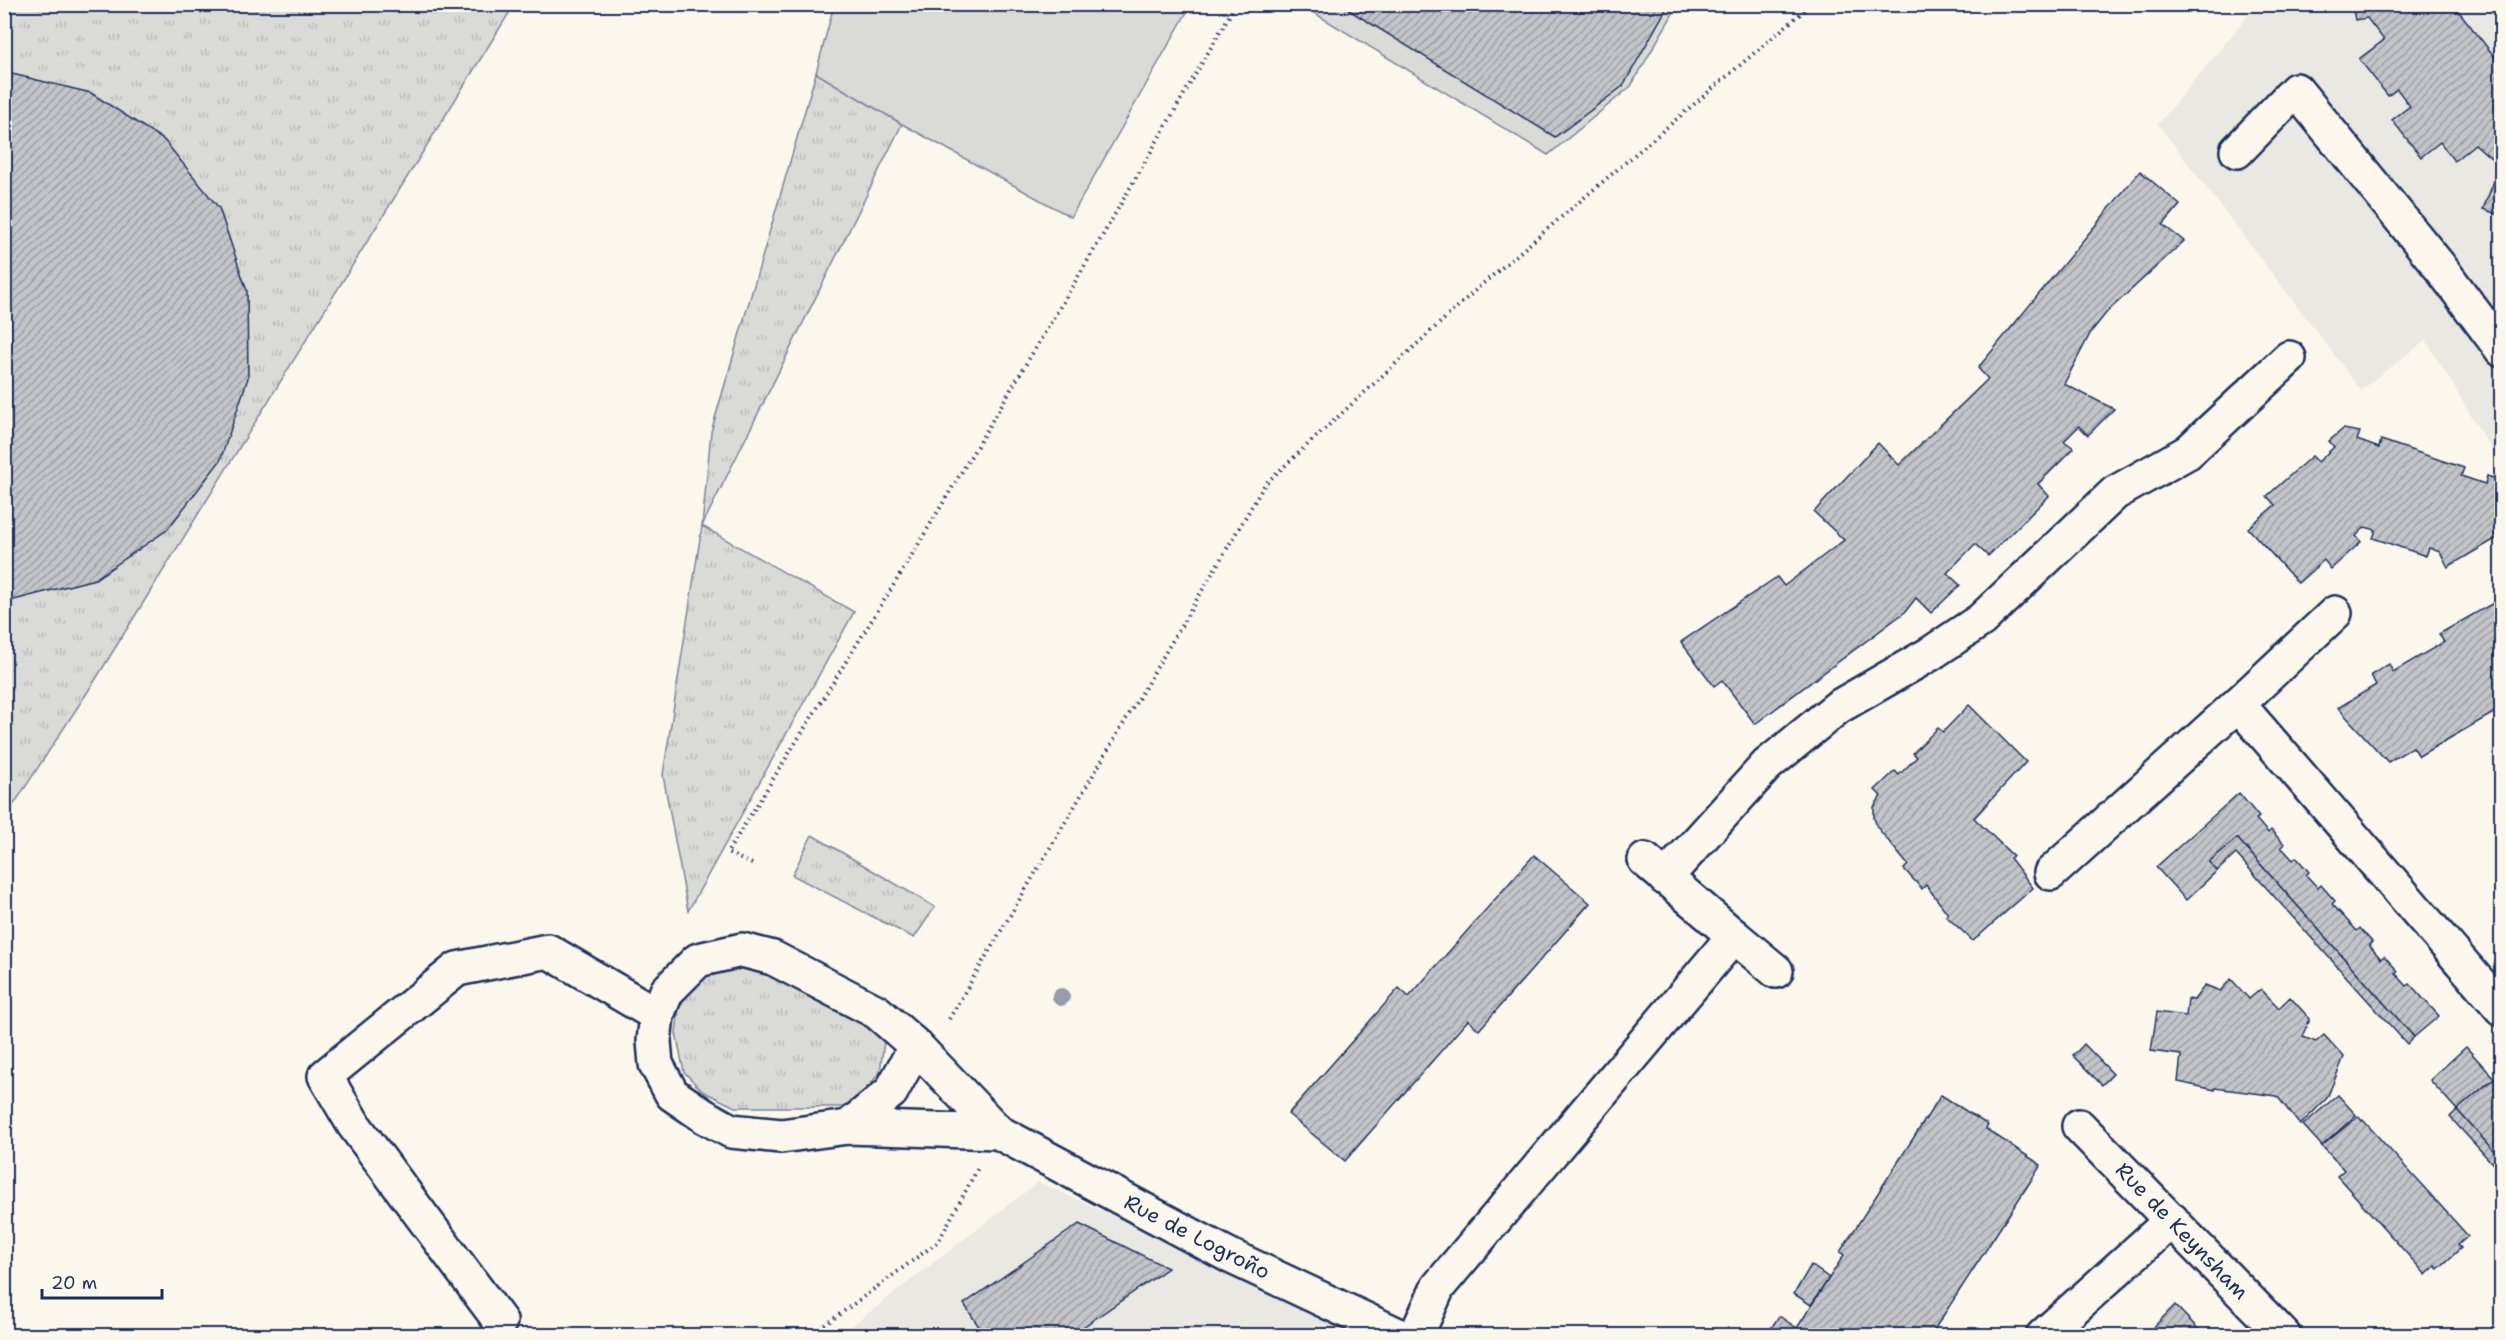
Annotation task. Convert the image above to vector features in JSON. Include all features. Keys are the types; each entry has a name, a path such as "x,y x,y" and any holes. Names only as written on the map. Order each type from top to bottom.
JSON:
{"street":[{"path":"2237,151 2296,90 2440,267 2502,350"},
{"path":"1776,971 1655,869 1767,765 1838,708 1930,654 1982,620 2115,493 2188,452 2289,357"},
{"path":"2051,873 2335,613"},
{"path":"2238,704 2502,1008"},
{"path":"1416,1335 1438,1287 1734,936"},
{"name":"Rue de Logroño","path":"998,1132 848,1127 782,1136 731,1131 672,1094 656,1064 654,1041 657,1015 667,991 698,960 742,950 773,958 877,1012 916,1046 998,1132 1230,1256 1400,1335"},
{"path":"500,1321 354,1125 325,1076 458,969 548,951 657,1015"},
{"path":"848,1127 891,1092 916,1046"},
{"name":"Rue de Keynsham","path":"2079,1126 2284,1335"},
{"path":"2043,1335 2172,1220"}],"path":[{"path":"752,864 727,853 903,570 1100,240 1236,4"},
{"path":"949,1019 1265,484 1479,287 1812,4"},
{"path":"810,1335 938,1242 982,1162"}],"shaded area":[{"path":"2257,5 2501,5 2501,466 2426,340 2361,390 2158,124"},
{"path":"1038,1182 1381,1335 839,1336"}],"green space":[{"path":"834,4 1191,5 1071,217 902,124 816,73"},
{"path":"5,5 514,5 94,682 5,818"},
{"path":"1301,5 1678,5 1631,86 1548,155"},
{"path":"816,73 902,124 702,526 711,432"},
{"path":"702,526 854,612 688,911 663,775"},
{"path":"812,835 935,907 914,938 792,875"},
{"path":"736,965 765,966 869,1025 884,1041 880,1072 864,1093 844,1107 735,1107 702,1091 684,1072 676,1033 680,999 705,971"}],"building":[{"path":"1339,4 1669,4 1623,86 1555,137"},
{"path":"2352,4 2453,4 2502,66 2502,216 2483,209 2500,166 2475,144 2454,161 2440,142 2421,157 2392,120 2410,106 2397,89 2388,96 2359,59 2384,40 2367,18 2355,20"},
{"path":"4,72 91,93 164,140 219,208 247,291 248,378 220,461 167,530 95,579 10,601 4,601"},
{"path":"2140,171 2180,205 2163,225 2184,241 2107,312 2091,332 2064,384 2114,409 2088,435 2079,426 2064,441 2074,448 2038,484 2049,496 1988,556 1975,544 1947,573 1960,585 1931,613 1916,598 1905,612 1755,724 1722,680 1714,686 1681,642 1777,577 1784,586 1844,540 1814,512 1878,443 1899,465 1988,379 1978,368"},
{"path":"2343,429 2360,432 2357,440 2379,448 2381,440 2464,468 2461,476 2485,484 2487,476 2496,479 2502,487 2502,496 2495,500 2502,511 2502,535 2448,567 2440,552 2429,548 2426,556 2373,538 2376,530 2365,527 2356,536 2361,542 2331,569 2324,560 2298,583 2248,528 2275,505 2267,496 2312,456 2318,462 2334,447 2329,441"},
{"path":"2502,598 2502,690 2496,694 2502,702 2502,708 2419,756 2413,747 2388,762 2338,708 2376,685 2371,675 2389,664 2393,672 2444,642 2439,634"},
{"path":"1969,705 2026,762 1974,818 2013,856 2010,858 2033,888 1973,941 1946,916 1948,914 1926,885 1922,889 1904,869 1908,865 1877,827 1874,818 1874,807 1881,796 1875,790 1895,771 1899,775 1917,757 1913,753 1938,728 1943,732"},
{"path":"2239,793 2259,817 2256,819 2268,833 2271,830 2284,844 2281,847 2293,860 2296,857 2309,872 2306,875 2318,888 2321,885 2335,901 2332,904 2357,931 2360,928 2372,942 2369,945 2381,959 2384,956 2398,971 2395,973 2407,986 2410,984 2439,1016 2414,1037 2237,838 2209,862 2217,871 2186,900 2156,867"},
{"path":"2237,838 2414,1037 2407,1044 2236,854 2217,871 2209,862"},
{"path":"1534,855 1590,903 1479,1030 1468,1020 1345,1161 1288,1114 1399,988 1409,997"},
{"path":"2231,979 2249,999 2261,989 2279,1008 2290,997 2310,1019 2303,1037 2316,1042 2324,1035 2344,1057 2327,1098 2300,1125 2277,1096 2215,1088 2215,1090 2178,1082 2181,1055 2151,1051 2157,1012 2186,1016 2188,999 2194,1000 2205,985 2220,991"},
{"path":"2084,1044 2113,1074 2102,1085 2073,1056"},
{"path":"2466,1047 2494,1078 2457,1110 2430,1080"},
{"path":"2494,1078 2502,1086 2502,1160 2457,1110"},
{"path":"1941,1095 1988,1125 1986,1129 2041,1165 1930,1336 1766,1336 1779,1316 1797,1328 1844,1255 1840,1252"},
{"path":"2338,1095 2356,1115 2322,1146 2303,1125"},
{"path":"2457,1110 2502,1160 2502,1174 2450,1117"},
{"path":"2358,1116 2468,1236 2458,1245 2461,1248 2438,1269 2435,1266 2426,1275 2337,1176 2344,1170 2322,1146"},
{"path":"1079,1224 1168,1268 1070,1336 985,1336 964,1304"},
{"path":"1811,1265 1829,1278 1811,1305 1794,1294"},
{"path":"2175,1305 2205,1336 2145,1336"}]}
